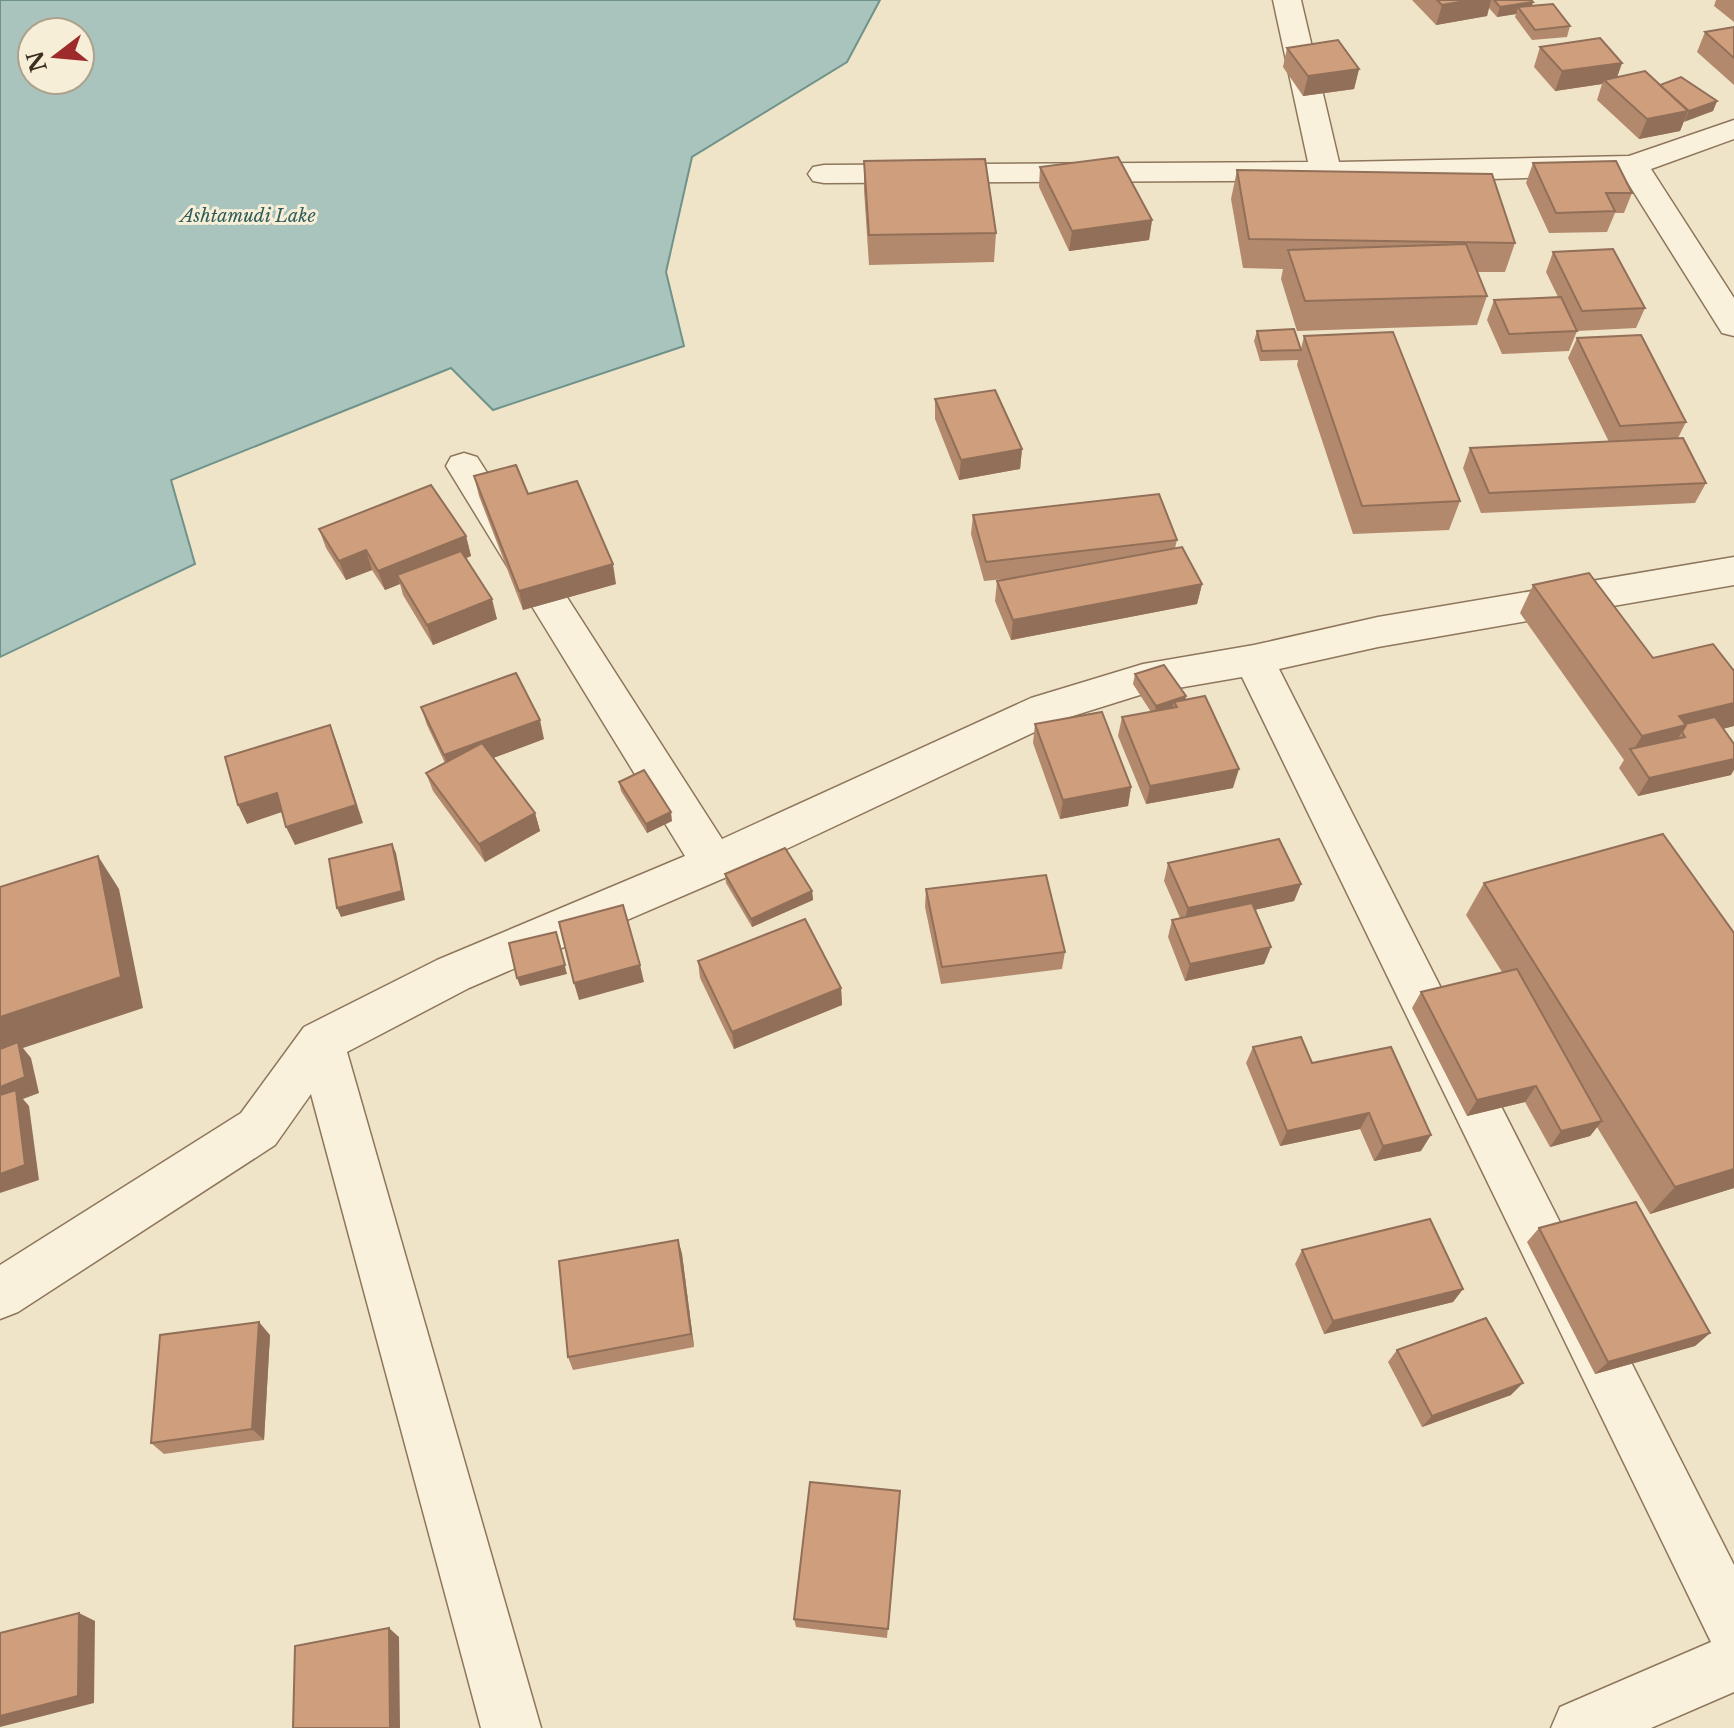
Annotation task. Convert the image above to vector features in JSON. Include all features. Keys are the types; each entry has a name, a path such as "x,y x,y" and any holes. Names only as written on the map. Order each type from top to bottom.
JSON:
{"street":[{"path":"1287,0 1326,172"},
{"path":"824,174 1326,172 1633,165 1734,129"},
{"path":"1633,165 1733,322"},
{"path":"464,466 713,863"},
{"path":"0,1294 258,1129 321,1042 453,974 713,863 1046,709 1143,679 1254,660 1378,632 1734,571"},
{"path":"1254,660 1734,1626"},
{"path":"321,1042 511,1728"},
{"path":"1581,1728 1734,1662"}],"water":[{"name":"Ashtamudi Lake","path":"0,0 880,0 847,62 692,157 666,272 684,346 493,410 451,368 171,480 195,564 0,657"}],"building":[{"path":"1437,0 1471,0 1442,5"},
{"path":"1494,0 1531,0 1533,2 1500,7"},
{"path":"1553,4 1570,26 1535,30 1518,7"},
{"path":"1734,27 1734,58 1705,32"},
{"path":"1600,38 1622,63 1562,71 1540,47"},
{"path":"1338,40 1359,69 1308,76 1287,48"},
{"path":"1645,71 1688,111 1647,119 1604,80"},
{"path":"1681,77 1717,101 1689,111 1660,85"},
{"path":"1118,157 1152,220 1072,231 1040,167"},
{"path":"985,159 996,233 869,235 864,161"},
{"path":"1616,161 1632,193 1606,193 1615,211 1556,213 1533,163"},
{"path":"1237,170 1492,174 1515,243 1249,239"},
{"path":"1466,244 1487,296 1305,301 1288,250"},
{"path":"1613,249 1645,308 1582,311 1553,252"},
{"path":"1561,297 1577,331 1509,334 1494,300"},
{"path":"1294,329 1301,350 1262,351 1257,331"},
{"path":"1393,332 1460,501 1362,506 1304,336"},
{"path":"1641,335 1686,422 1620,426 1577,338"},
{"path":"995,390 1022,449 961,460 935,399"},
{"path":"1683,438 1706,483 1489,493 1470,448"},
{"path":"516,465 528,494 577,481 613,564 519,591 474,476"},
{"path":"431,485 466,536 378,571 366,550 339,561 319,529"},
{"path":"1159,494 1177,540 986,562 973,515"},
{"path":"1182,547 1202,584 1013,620 997,581"},
{"path":"461,551 492,599 427,625 397,575"},
{"path":"1589,573 1653,658 1713,644 1734,671 1734,703 1679,716 1686,725 1642,736 1533,585"},
{"path":"1164,665 1186,696 1156,706 1135,674"},
{"path":"516,673 540,720 444,755 421,707"},
{"path":"1205,696 1239,769 1150,786 1122,717 1177,707 1174,702"},
{"path":"1102,712 1131,787 1063,800 1035,724"},
{"path":"1715,717 1734,744 1734,759 1649,778 1630,749 1685,737 1682,732 1685,724"},
{"path":"330,725 356,805 286,827 277,793 238,805 225,757"},
{"path":"482,743 535,813 479,844 426,773"},
{"path":"644,770 671,812 646,824 619,782"},
{"path":"1663,834 1734,933 1734,1169 1675,1187 1484,883"},
{"path":"1279,839 1301,884 1188,908 1168,863"},
{"path":"392,844 402,891 337,908 329,859"},
{"path":"785,848 812,891 751,919 725,874"},
{"path":"98,856 121,977 0,1017 0,887"},
{"path":"1046,875 1065,952 942,967 926,889"},
{"path":"1252,903 1271,947 1190,964 1172,920"},
{"path":"623,905 640,965 574,983 559,922"},
{"path":"805,919 841,988 732,1032 698,961"},
{"path":"556,932 565,965 517,978 509,943"},
{"path":"1517,969 1602,1121 1561,1131 1536,1086 1477,1100 1421,992"},
{"path":"1301,1037 1312,1063 1391,1047 1431,1135 1383,1146 1369,1113 1287,1131 1253,1047"},
{"path":"18,1042 25,1077 0,1087 0,1049"},
{"path":"16,1090 25,1165 0,1174 0,1095"},
{"path":"1636,1202 1710,1333 1608,1362 1539,1228"},
{"path":"1430,1219 1463,1289 1333,1321 1302,1250"},
{"path":"678,1240 691,1334 568,1357 559,1261"},
{"path":"1486,1318 1523,1383 1432,1416 1397,1350"},
{"path":"259,1322 252,1429 151,1443 160,1335"},
{"path":"810,1482 900,1491 888,1629 794,1619"},
{"path":"79,1613 78,1696 0,1716 0,1633"},
{"path":"389,1628 390,1728 293,1728 295,1646"}]}
